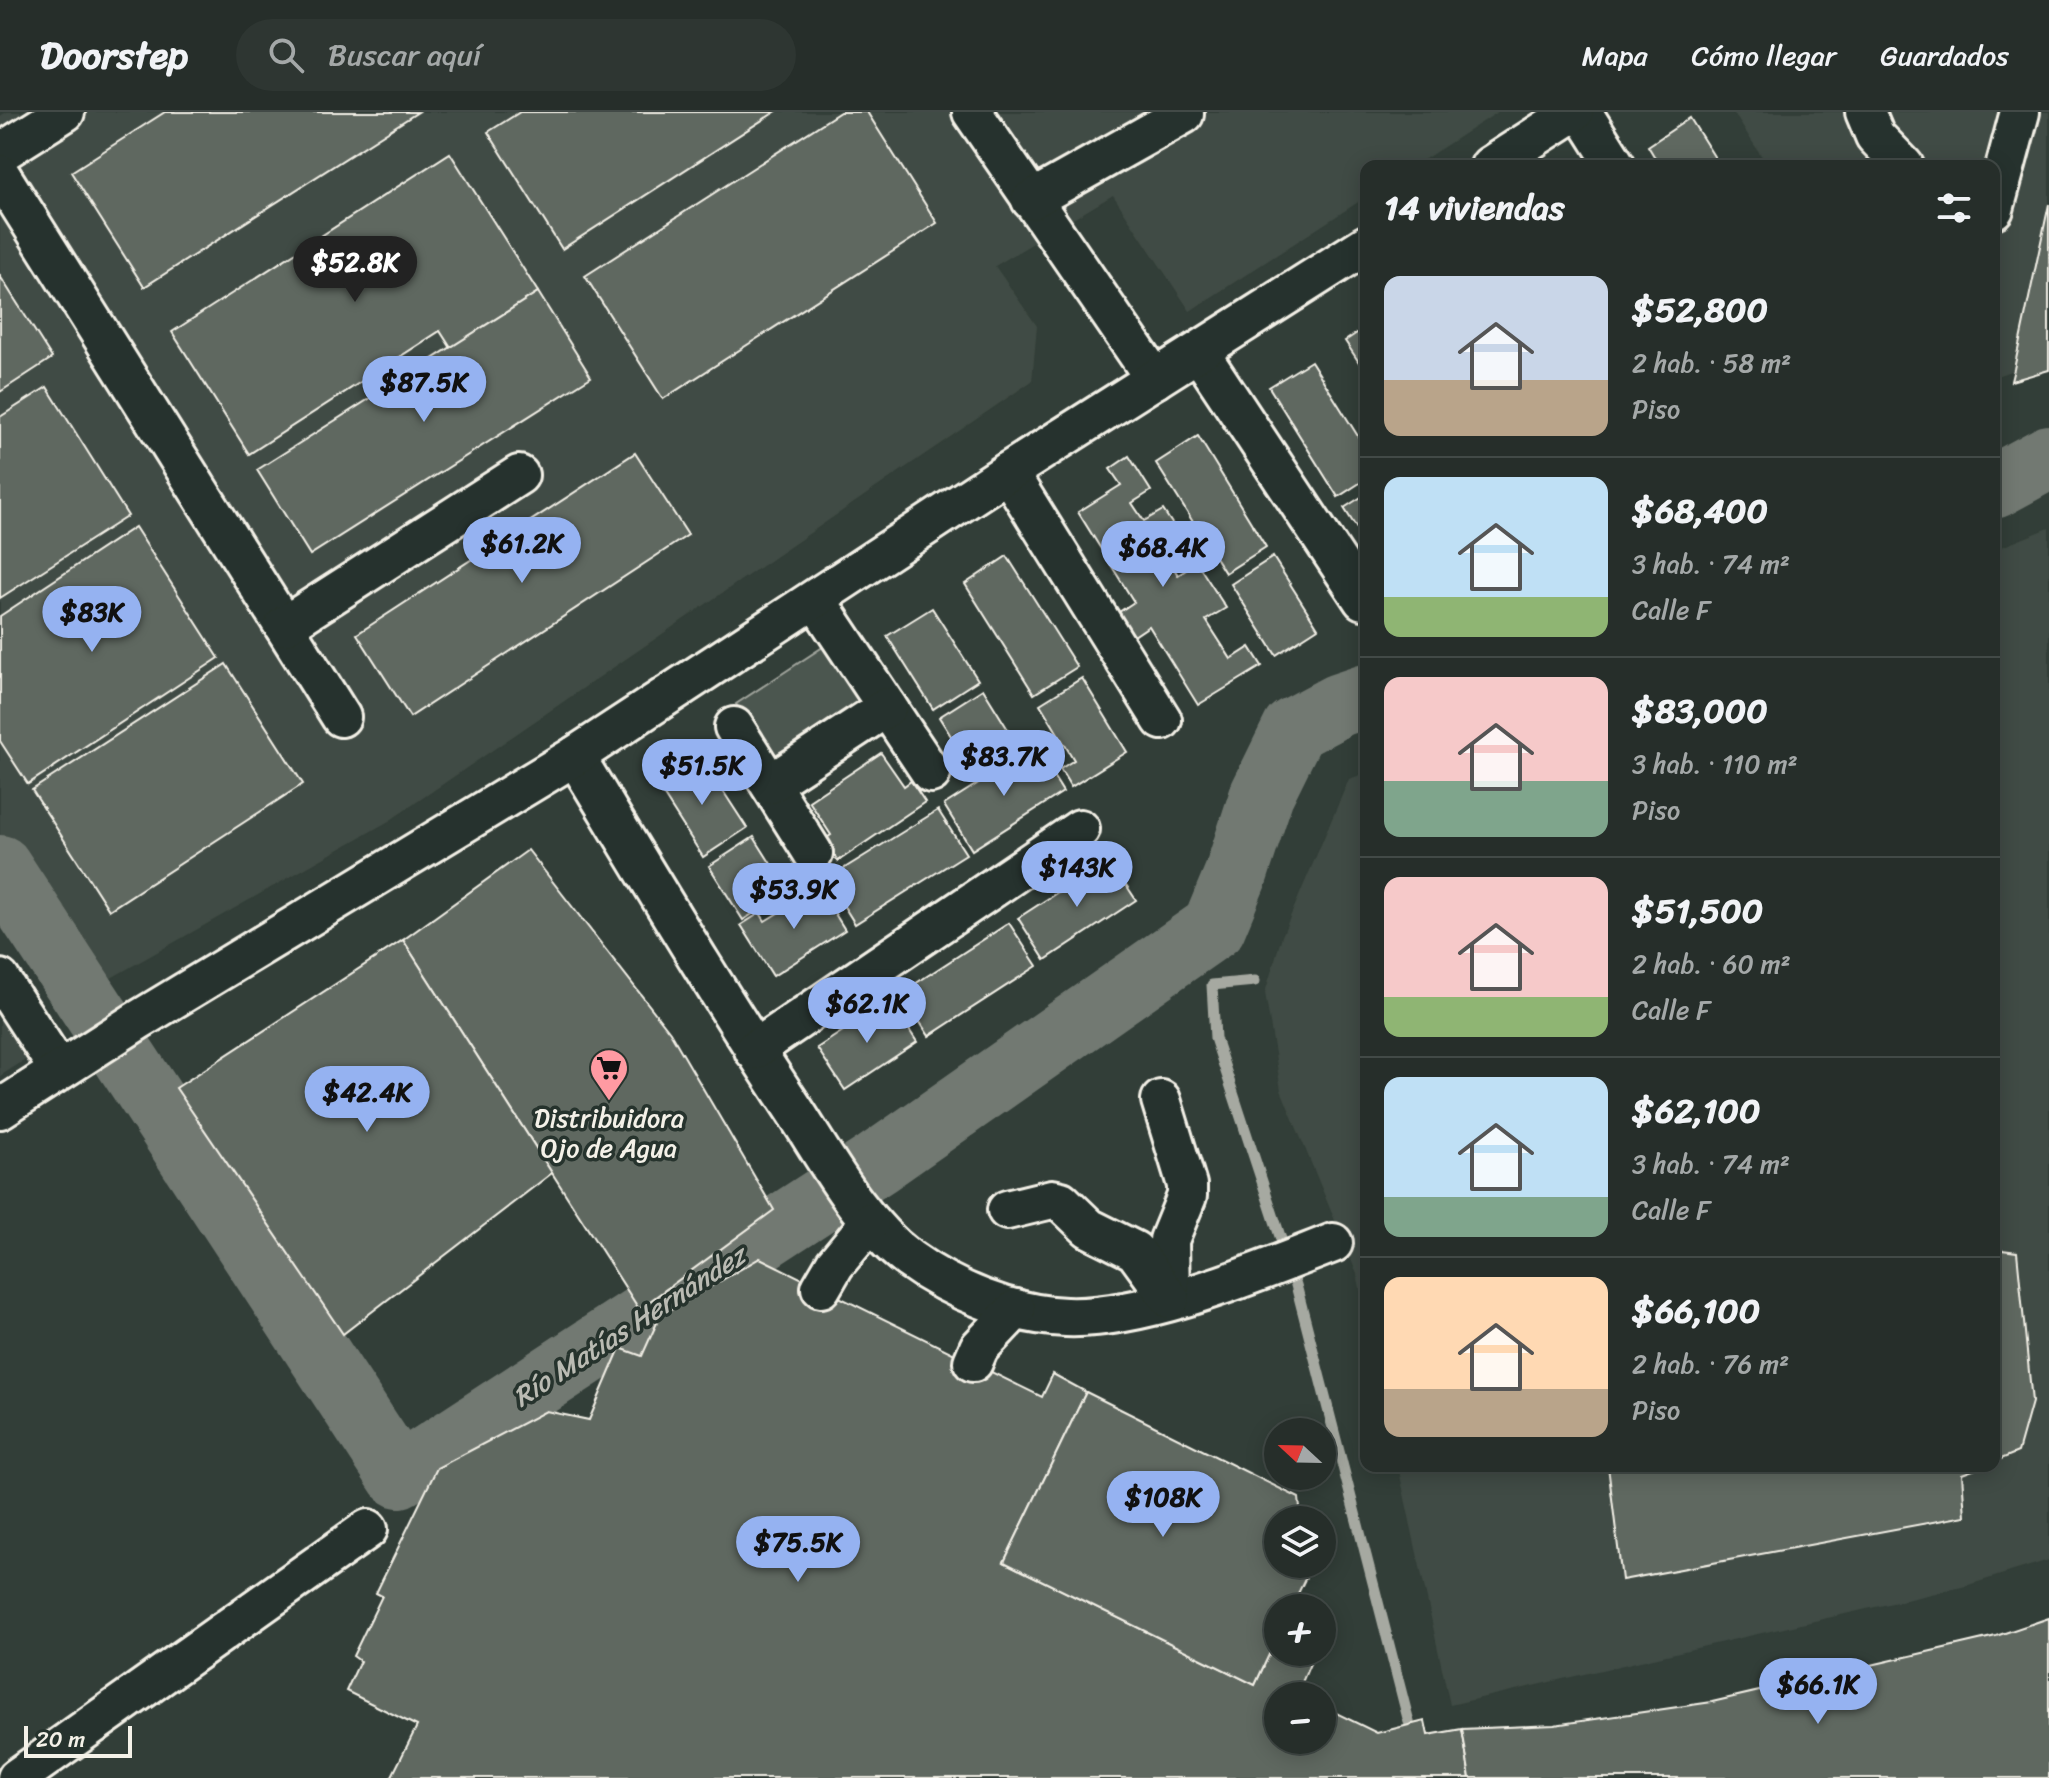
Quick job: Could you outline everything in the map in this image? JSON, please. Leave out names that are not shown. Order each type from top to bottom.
[{"type":"street","points":[[0,153],[65,112]]},
{"type":"street","points":[[972,112],[1155,379]]},
{"type":"street","points":[[1865,112],[1875,136],[1898,160]]},
{"type":"street","points":[[2000,187],[2020,112]]},
{"type":"street","points":[[1031,200],[1184,114]]},
{"type":"street","points":[[1499,160],[1569,114],[1611,160]]},
{"type":"street","points":[[0,174],[341,717]]},
{"type":"street","points":[[0,1109],[137,1021],[575,756],[1008,472],[1360,249]]},
{"type":"street","points":[[1199,352],[1360,595]]},
{"type":"street","points":[[1008,472],[1162,720]]},
{"type":"street","points":[[284,626],[519,475]]},
{"type":"street","points":[[816,600],[931,773]]},
{"type":"street","points":[[770,784],[887,707]]},
{"type":"street","points":[[734,727],[813,853]]},
{"type":"street","points":[[575,756],[754,1050],[825,1158],[863,1211],[909,1259],[969,1294],[1016,1309],[1066,1317],[1120,1312],[1170,1299],[1328,1245]]},
{"type":"street","points":[[754,1050],[1080,829]]},
{"type":"street","points":[[5,999],[72,1062]]},
{"type":"street","points":[[1161,1100],[1187,1185],[1187,1196],[1169,1240],[1170,1299]]},
{"type":"street","points":[[1007,1210],[1052,1199],[1061,1201],[1089,1228],[1135,1251],[1170,1299]]},
{"type":"street","points":[[821,1288],[863,1211]]},
{"type":"street","points":[[969,1294],[976,1355],[1016,1309]]},
{"type":"street","points":[[17,1778],[368,1529]]},
{"type":"shaded area","points":[[7,112],[1498,112],[1423,160],[1360,160],[1360,201],[1190,311],[1113,195],[995,266],[1037,326],[1032,381],[389,821],[104,982],[0,837],[0,116]]},
{"type":"shaded area","points":[[1733,112],[2049,112],[2049,370],[2011,381],[2013,370],[2000,375],[2000,160],[1764,160]]},
{"type":"shaded area","points":[[2049,528],[2049,1560],[1962,1587],[1450,1705],[1399,1472],[2000,1472],[2000,548]]},
{"type":"shaded area","points":[[826,645],[859,696],[857,703],[775,756],[769,754],[736,704]]},
{"type":"shaded area","points":[[1360,775],[1360,1288],[1357,1274],[1281,1090],[1265,993],[1282,936],[1349,779]]},
{"type":"shaded area","points":[[0,967],[50,1044],[0,1076]]},
{"type":"building","points":[[165,112],[418,112],[144,287],[71,172]]},
{"type":"building","points":[[520,112],[775,112],[562,249],[488,132]]},
{"type":"building","points":[[840,112],[867,112],[937,223],[663,399],[585,276]]},
{"type":"building","points":[[1690,118],[1716,160],[1656,160],[1648,146]]},
{"type":"building","points":[[450,153],[538,292],[451,348],[440,331],[249,454],[172,332]]},
{"type":"building","points":[[2049,204],[2049,370],[2011,381],[2014,369]]},
{"type":"building","points":[[0,276],[52,358],[0,392]]},
{"type":"building","points":[[538,292],[591,377],[310,555],[257,470]]},
{"type":"building","points":[[1360,331],[1360,364],[1345,341]]},
{"type":"building","points":[[1311,361],[1360,439],[1360,483],[1338,497],[1269,387]]},
{"type":"building","points":[[47,387],[128,516],[0,598],[0,417]]},
{"type":"building","points":[[1198,436],[1266,547],[1225,573],[1156,463]]},
{"type":"building","points":[[635,453],[688,535],[410,717],[357,634]]},
{"type":"building","points":[[1129,456],[1151,491],[1132,503],[1144,521],[1163,510],[1175,528],[1156,540],[1178,575],[1197,563],[1226,608],[1206,620],[1231,659],[1250,647],[1262,666],[1198,705],[1149,626],[1128,640],[1113,616],[1134,602],[1078,512],[1121,485],[1110,469]]},
{"type":"building","points":[[1360,498],[1360,533],[1344,508]]},
{"type":"building","points":[[135,527],[219,658],[28,784],[0,741],[0,616]]},
{"type":"building","points":[[1007,556],[1077,667],[1034,694],[965,584]]},
{"type":"building","points":[[1273,557],[1318,628],[1276,655],[1231,584]]},
{"type":"building","points":[[932,608],[978,680],[933,709],[887,636]]},
{"type":"building","points":[[226,664],[303,784],[109,910],[32,790]]},
{"type":"building","points":[[1082,678],[1127,752],[1071,787],[1060,769],[1074,760],[1040,704]]},
{"type":"building","points":[[983,689],[1017,744],[973,771],[939,717]]},
{"type":"building","points":[[1035,747],[1063,792],[972,850],[944,805]]},
{"type":"building","points":[[881,753],[904,786],[911,781],[925,802],[838,861],[824,840],[831,835],[809,801]]},
{"type":"building","points":[[701,757],[747,828],[703,857],[657,785]]},
{"type":"building","points":[[938,810],[966,854],[855,924],[827,879]]},
{"type":"building","points":[[754,837],[788,891],[743,920],[709,866]]},
{"type":"building","name":"Distribuidora Ojo de Agua","points":[[528,850],[670,1032],[774,1210],[639,1309],[403,940]]},
{"type":"building","points":[[1109,859],[1136,900],[1045,960],[1018,918]]},
{"type":"building","points":[[819,888],[845,930],[773,976],[741,925],[760,913],[765,921]]},
{"type":"building","points":[[1009,923],[1037,966],[929,1036],[901,993]]},
{"type":"building","points":[[403,940],[552,1173],[343,1334],[176,1088]]},
{"type":"building","points":[[890,1000],[917,1042],[845,1090],[817,1048]]},
{"type":"building","points":[[2000,1250],[2017,1252],[2032,1402],[2018,1452],[2000,1460]]},
{"type":"building","points":[[760,1258],[1042,1397],[1053,1374],[1086,1392],[1004,1562],[1255,1685],[1264,1665],[1309,1666],[1302,1682],[1264,1682],[1264,1754],[1336,1754],[1336,1713],[1377,1733],[1425,1721],[1428,1735],[1462,1729],[1470,1778],[391,1778],[417,1726],[346,1691],[360,1661],[353,1656],[382,1596],[376,1593],[437,1468],[546,1411],[589,1420],[620,1348],[642,1356],[660,1316]]},
{"type":"building","points":[[1086,1392],[1264,1481],[1264,1490],[1283,1490],[1299,1498],[1300,1506],[1264,1506],[1264,1578],[1306,1578],[1298,1594],[1264,1594],[1264,1665],[1255,1685],[1004,1562]]},
{"type":"building","points":[[1609,1472],[1968,1472],[1962,1474],[1965,1516],[1622,1580]]},
{"type":"building","points":[[2049,1618],[2049,1778],[1470,1778],[1462,1729],[1554,1725],[1712,1702],[1996,1636]]},
{"type":"waterway","name":"Río Matías Hernández","points":[[2000,484],[2049,457]]},
{"type":"waterway","name":"Río Matías Hernández","points":[[0,867],[399,1476],[876,1164],[1214,927],[1236,874],[1262,794],[1294,729],[1339,705],[1360,698]]},
{"type":"waterway","points":[[1255,981],[1212,985],[1215,1038],[1296,1285],[1409,1722]]},
{"type":"place","name":"Distribuidora Ojo de Agua","points":[[609,1102]]}]
